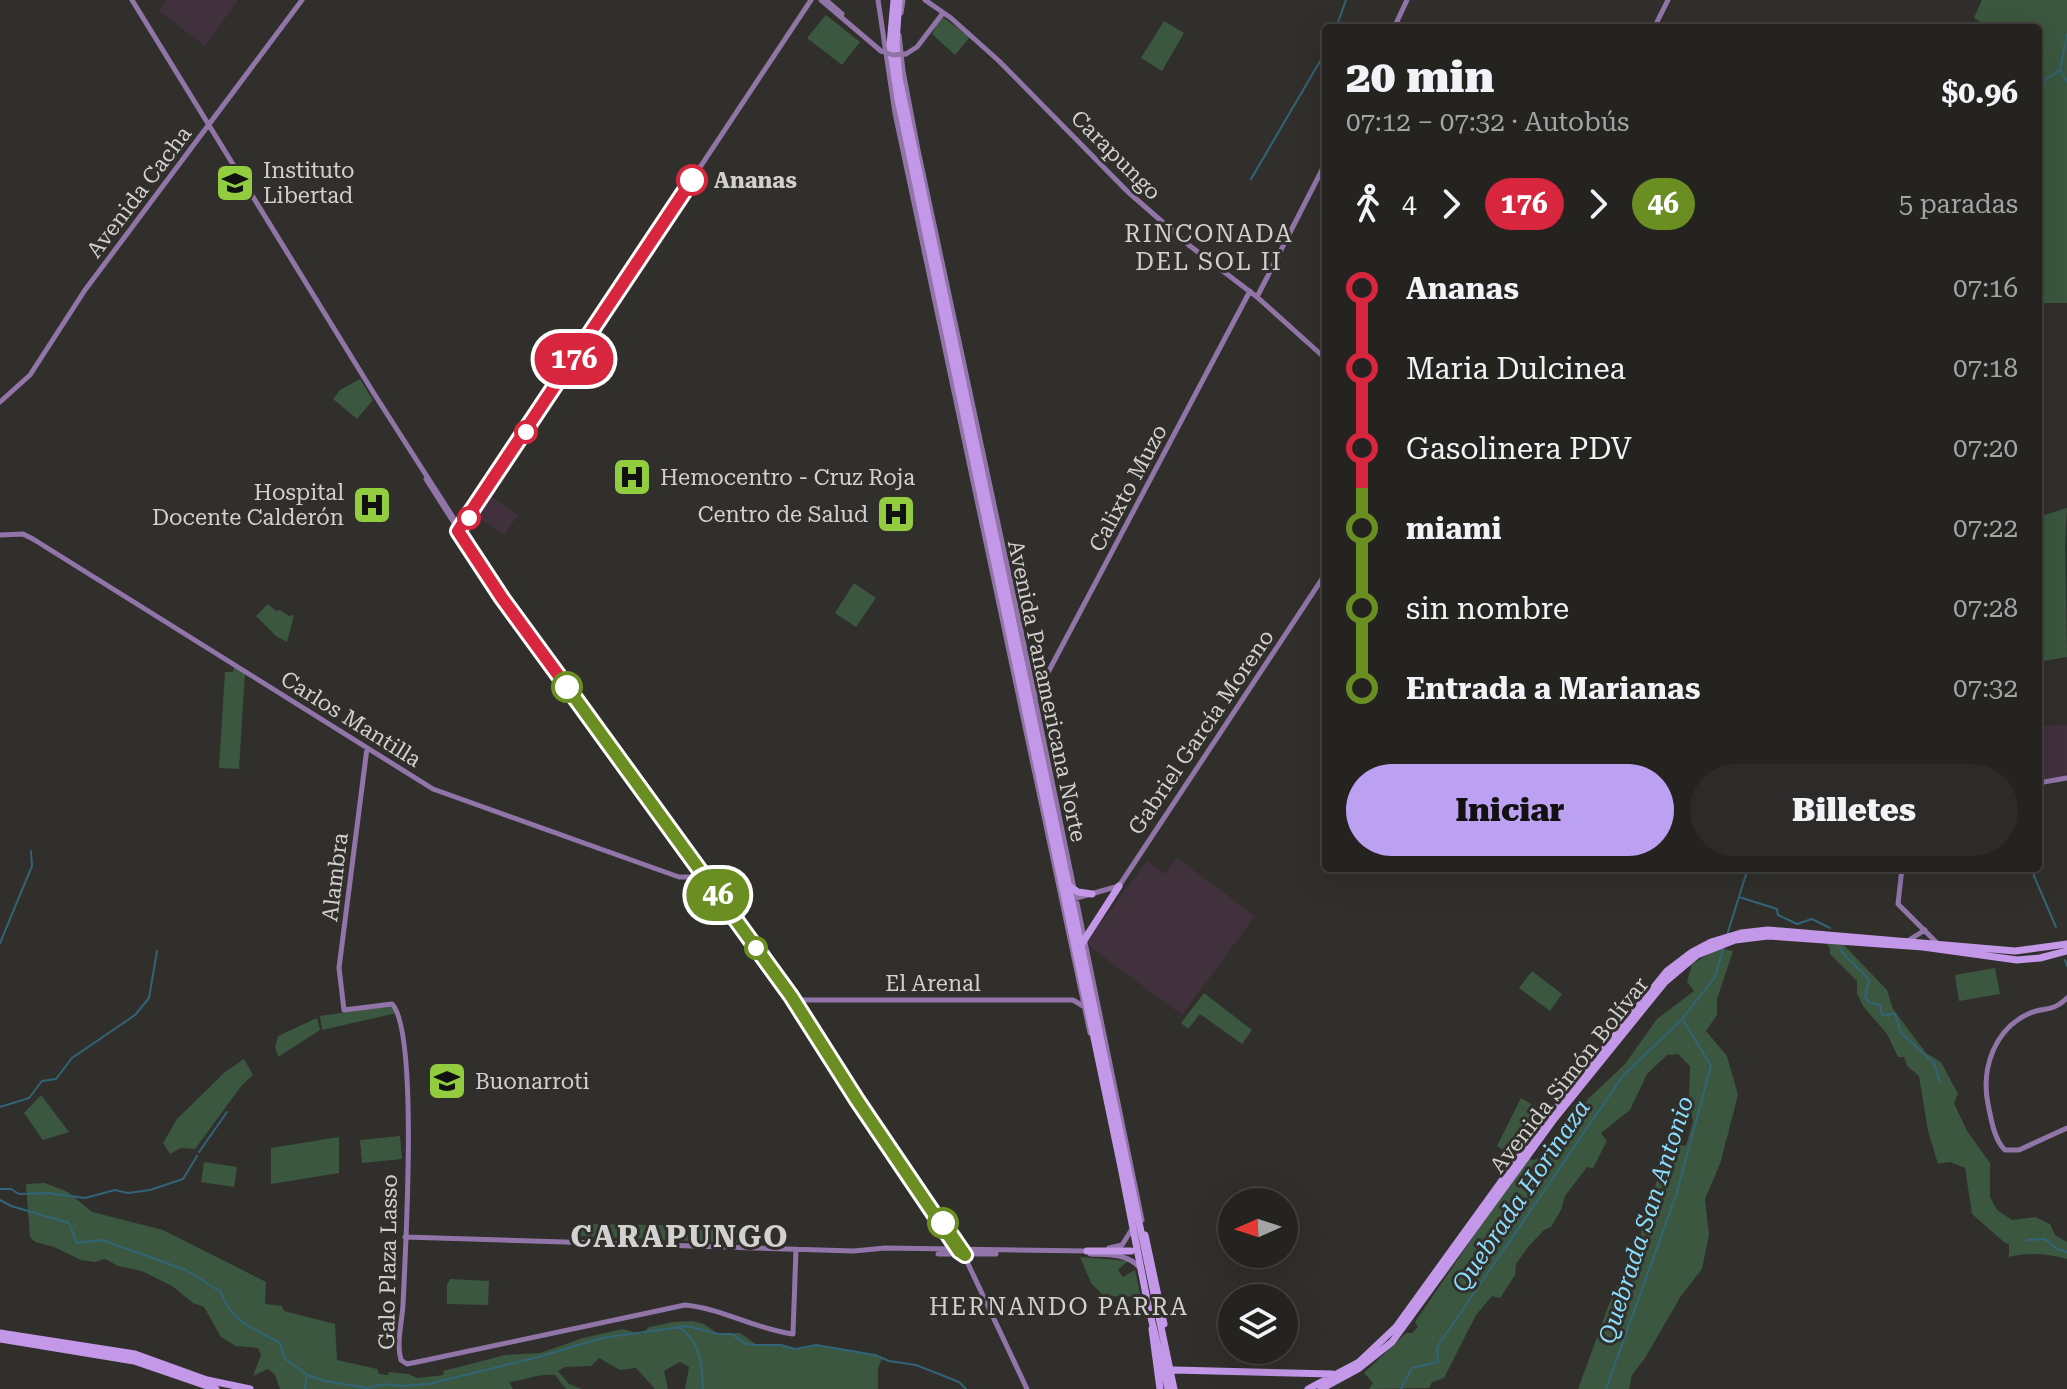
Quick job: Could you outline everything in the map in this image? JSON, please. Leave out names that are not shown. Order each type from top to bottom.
[{"type":"highway","name":"Avenida Panamericana Norte","points":[[899,0],[890,45],[904,141],[936,282],[946,304],[956,342],[1035,768],[1070,886],[1081,987],[1152,1328],[1169,1366]]},
{"type":"highway","name":"Avenida Panamericana Norte","points":[[899,0],[897,65],[916,150],[953,374],[1040,737],[1043,792],[1071,903]]},
{"type":"highway","points":[[1070,886],[1092,894]]},
{"type":"highway","points":[[1077,943],[1111,892],[1119,886]]},
{"type":"highway","name":"Avenida Simón Bolívar","points":[[1310,1388],[1371,1353],[1396,1327],[1537,1132],[1661,978],[1692,952],[1726,939],[1768,930],[2015,951],[2067,944]]},
{"type":"highway","name":"Avenida Simón Bolívar","points":[[1321,1389],[1358,1369],[1392,1342],[1555,1118],[1654,995],[1684,964],[1705,951],[1726,939],[1751,936],[1923,947],[2017,960],[2067,951]]},
{"type":"highway","name":"Avenida Panamericana Norte","points":[[1077,943],[1169,1366],[1169,1389]]},
{"type":"highway","points":[[1137,1213],[1166,1334],[1169,1366],[1310,1374],[1340,1372]]},
{"type":"highway","points":[[1087,1251],[1131,1251]]},
{"type":"highway","points":[[1152,1272],[1166,1334]]},
{"type":"highway","points":[[1152,1328],[1169,1389]]},
{"type":"highway","points":[[0,1333],[135,1354],[207,1380],[250,1389]]},
{"type":"highway","points":[[0,1339],[134,1361],[216,1389]]},
{"type":"highway","points":[[1310,1374],[1314,1380],[1310,1388]]},
{"type":"main road","points":[[130,0],[460,530],[512,608],[796,1000],[963,1254],[1027,1389]]},
{"type":"main road","name":"Avenida Cacha","points":[[0,402],[30,375],[85,290],[302,0]]},
{"type":"main road","points":[[460,530],[811,0]]},
{"type":"main road","points":[[824,0],[882,50],[898,53],[906,52],[915,45],[940,11]]},
{"type":"main road","name":"Avenida Panamericana Norte","points":[[878,0],[892,95],[1013,660]]},
{"type":"main road","name":"Carapungo","points":[[925,0],[999,61],[1127,191],[1190,246],[1250,291],[1322,355]]},
{"type":"main road","points":[[1396,24],[1407,0]]},
{"type":"main road","points":[[1656,24],[1668,0]]},
{"type":"main road","name":"Avenida Panamericana Norte","points":[[916,150],[1034,698],[1070,886]]},
{"type":"main road","points":[[1257,297],[1322,170]]},
{"type":"main road","name":"Calixto Muzo","points":[[1034,698],[1250,291]]},
{"type":"main road","name":"Carlos Mantilla","points":[[0,535],[23,534],[40,542],[433,789],[679,877],[707,877]]},
{"type":"main road","name":"Gabriel García Moreno","points":[[1119,886],[1322,579]]},
{"type":"main road","name":"Alambra","points":[[344,1010],[339,968],[367,748]]},
{"type":"main road","points":[[2042,782],[2067,778]]},
{"type":"main road","name":"Avenida Panamericana Norte","points":[[1043,792],[1143,1229]]},
{"type":"main road","points":[[1902,872],[1898,904],[1937,943]]},
{"type":"main road","points":[[1071,903],[1092,894],[1111,892]]},
{"type":"main road","points":[[1908,940],[1925,930]]},
{"type":"main road","points":[[1081,987],[1073,1000],[1086,1010]]},
{"type":"main road","points":[[2067,998],[2049,1011],[2026,1015],[2009,1028],[1996,1042],[1985,1079],[1990,1112],[2000,1144],[2005,1150],[2019,1150],[2067,1128]]},
{"type":"main road","points":[[796,1000],[839,1073],[963,1254]]},
{"type":"main road","name":"El Arenal","points":[[796,1000],[1073,1000]]},
{"type":"main road","name":"Galo Plaza Lasso","points":[[344,1010],[392,1004],[399,1013],[409,1086],[399,1354],[407,1364],[685,1305],[710,1307],[774,1331],[793,1334],[796,1250]]},
{"type":"main road","points":[[796,1250],[946,1251],[963,1254],[1087,1251],[1122,1245],[1132,1229]]},
{"type":"main road","points":[[405,1237],[854,1254],[1122,1256],[1132,1259],[1140,1269]]},
{"type":"main road","points":[[946,1251],[952,1242]]},
{"type":"shaded area","points":[[167,0],[238,0],[205,46],[159,11]]},
{"type":"shaded area","points":[[489,495],[518,515],[504,535],[475,515]]},
{"type":"shaded area","points":[[2067,725],[2067,776],[2042,779],[2042,726]]},
{"type":"shaded area","points":[[1177,858],[1255,916],[1182,1015],[1089,946],[1088,940],[1147,861],[1165,874]]},
{"type":"green space","points":[[1982,0],[2067,0],[2067,303],[2042,303],[2042,24],[1984,24],[1974,18]]},
{"type":"green space","points":[[826,15],[860,42],[842,65],[807,38]]},
{"type":"green space","points":[[941,16],[970,37],[955,55],[932,34]]},
{"type":"green space","points":[[1164,21],[1184,33],[1162,71],[1141,58]]},
{"type":"green space","points":[[360,379],[373,400],[357,419],[333,399],[340,390]]},
{"type":"green space","points":[[2067,508],[2067,657],[2042,661],[2042,516]]},
{"type":"green space","points":[[854,583],[876,598],[856,627],[835,613]]},
{"type":"green space","points":[[268,604],[276,611],[294,615],[287,642],[276,636],[256,616]]},
{"type":"green space","points":[[234,667],[245,673],[239,769],[219,768],[225,672],[233,672]]},
{"type":"green space","points":[[1824,941],[1842,943],[1887,990],[1893,1009],[1926,1053],[1941,1062],[1958,1094],[1954,1103],[1967,1131],[1990,1163],[1990,1197],[1997,1210],[2012,1220],[2035,1217],[2050,1224],[2055,1235],[2067,1242],[2067,1259],[2038,1254],[2009,1257],[2009,1244],[1972,1214],[1965,1168],[1950,1162],[1938,1164],[1928,1131],[1919,1076],[1907,1066],[1904,1057],[1898,1057],[1887,1034],[1863,1006],[1857,993],[1857,981],[1830,954],[1830,948]]},
{"type":"green space","points":[[1719,948],[1733,951],[1717,999],[1717,1015],[1706,1031],[1727,1056],[1738,1095],[1720,1164],[1705,1199],[1709,1235],[1702,1269],[1681,1296],[1632,1375],[1629,1389],[1578,1389],[1614,1291],[1639,1251],[1642,1223],[1677,1128],[1681,1145],[1686,1146],[1693,1121],[1689,1097],[1690,1066],[1678,1054],[1667,1055],[1647,1074],[1630,1110],[1601,1133],[1607,1141],[1593,1168],[1587,1167],[1565,1196],[1551,1227],[1528,1247],[1500,1298],[1492,1296],[1476,1315],[1444,1378],[1432,1382],[1429,1388],[1369,1389],[1373,1383],[1364,1373],[1406,1333],[1412,1333],[1418,1327],[1415,1322],[1527,1158],[1533,1160],[1552,1153],[1588,1099],[1625,1064],[1657,1019],[1694,991],[1687,982],[1692,964]]},
{"type":"green space","points":[[1995,968],[2000,994],[1959,1001],[1955,975]]},
{"type":"green space","points":[[1532,971],[1562,994],[1550,1011],[1519,988]]},
{"type":"green space","points":[[1204,993],[1252,1030],[1242,1044],[1200,1014],[1188,1029],[1181,1023]]},
{"type":"green space","points":[[389,1006],[397,1013],[322,1030],[320,1016]]},
{"type":"green space","points":[[317,1018],[320,1030],[278,1057],[275,1047],[278,1036]]},
{"type":"green space","points":[[244,1059],[253,1075],[242,1085],[195,1149],[181,1148],[170,1154],[163,1143],[177,1119],[225,1072]]},
{"type":"green space","points":[[41,1095],[69,1132],[43,1140],[24,1113]]},
{"type":"green space","points":[[1521,1098],[1536,1107],[1507,1152],[1497,1146]]},
{"type":"green space","points":[[400,1136],[402,1159],[362,1163],[360,1140]]},
{"type":"green space","points":[[339,1137],[339,1173],[271,1184],[271,1148]]},
{"type":"green space","points":[[204,1162],[237,1167],[234,1187],[201,1182]]},
{"type":"green space","points":[[45,1183],[68,1192],[92,1212],[163,1230],[266,1282],[265,1304],[282,1306],[284,1311],[335,1324],[337,1360],[377,1369],[379,1374],[408,1374],[417,1378],[444,1375],[443,1371],[505,1355],[540,1353],[622,1329],[642,1334],[649,1327],[693,1321],[704,1324],[718,1334],[740,1333],[757,1345],[781,1345],[795,1349],[816,1345],[875,1355],[882,1358],[878,1369],[878,1389],[685,1389],[689,1367],[680,1362],[664,1371],[668,1389],[655,1389],[636,1368],[620,1370],[599,1358],[591,1366],[565,1367],[558,1371],[569,1384],[582,1389],[566,1389],[555,1375],[549,1375],[509,1382],[513,1389],[280,1389],[275,1375],[268,1369],[253,1376],[261,1355],[258,1348],[236,1346],[221,1337],[204,1307],[193,1303],[172,1286],[142,1271],[118,1266],[105,1259],[95,1262],[81,1260],[35,1242],[30,1237],[26,1184]]},
{"type":"green space","points":[[580,1224],[738,1226],[737,1243],[579,1236]]},
{"type":"green space","points":[[1080,1257],[1128,1261],[1118,1270],[1123,1277],[1135,1270],[1141,1297],[1104,1296],[1091,1283]]},
{"type":"green space","points":[[450,1279],[489,1281],[488,1305],[447,1304]]},
{"type":"waterway","points":[[1337,24],[1346,0]]},
{"type":"waterway","points":[[2060,70],[2067,34]]},
{"type":"waterway","points":[[1251,179],[1322,58]]},
{"type":"waterway","points":[[2042,82],[2060,70]]},
{"type":"waterway","points":[[2061,71],[2067,82]]},
{"type":"waterway","points":[[0,943],[32,866],[31,851]]},
{"type":"waterway","points":[[1727,935],[1747,872]]},
{"type":"waterway","points":[[2034,872],[2056,927]]},
{"type":"waterway","points":[[1739,897],[1777,909],[1778,915],[1797,924],[1812,919],[1830,928]]},
{"type":"waterway","points":[[1840,948],[1869,980],[1865,997],[1870,1003],[1880,1005],[1882,1015],[1895,1014],[1901,1033],[1934,1063],[1940,1082]]},
{"type":"waterway","name":"Quebrada Horinaza","points":[[1401,1389],[1412,1368],[1438,1362],[1437,1347],[1622,1077],[1682,1019],[1715,977],[1723,949]]},
{"type":"waterway","points":[[0,1107],[29,1098],[42,1081],[56,1079],[72,1058],[135,1015],[149,998],[157,951]]},
{"type":"waterway","points":[[2065,960],[2067,966]]},
{"type":"waterway","name":"Quebrada San Antonio","points":[[1606,1389],[1676,1195],[1711,1066],[1683,1020]]},
{"type":"waterway","points":[[199,1152],[227,1112]]},
{"type":"waterway","points":[[0,1189],[11,1189],[19,1194],[48,1193],[85,1198],[115,1190],[128,1193],[150,1190],[183,1179],[197,1156]]},
{"type":"waterway","points":[[0,1200],[69,1223],[77,1243],[102,1240],[186,1270],[221,1292],[230,1311],[244,1324],[280,1343],[284,1358],[307,1375],[325,1381],[367,1388],[384,1384],[429,1384],[602,1338],[687,1326],[718,1334],[732,1334],[746,1344],[781,1345],[795,1349],[816,1345],[875,1355],[889,1361],[916,1365],[959,1382],[966,1389]]},
{"type":"waterway","points":[[2027,1240],[2045,1239],[2057,1249],[2067,1252]]},
{"type":"waterway","points":[[679,1327],[696,1347],[701,1362],[703,1389]]},
{"type":"waterway","points":[[305,1389],[307,1375]]},
{"type":"bus line","name":"176","points":[[567,687],[458,531],[692,180]]},
{"type":"bus line","name":"46","points":[[567,687],[791,996],[925,1203],[965,1255],[943,1223]]},
{"type":"place","name":"Ananas","points":[[692,180]]},
{"type":"place","name":"Instituto Libertad","points":[[235,183]]},
{"type":"place","name":"Hemocentro - Cruz Roja","points":[[632,477]]},
{"type":"place","name":"Hospital Docente Calderón","points":[[372,505]]},
{"type":"place","name":"Centro de Salud","points":[[896,514]]},
{"type":"place","name":"Buonarroti","points":[[447,1081]]},
{"type":"district","name":"RINCONADA DEL SOL II","points":[[1209,248]]},
{"type":"district","name":"CARAPUNGO","points":[[680,1236]]},
{"type":"district","name":"HERNANDO PARRA","points":[[1059,1307]]}]
